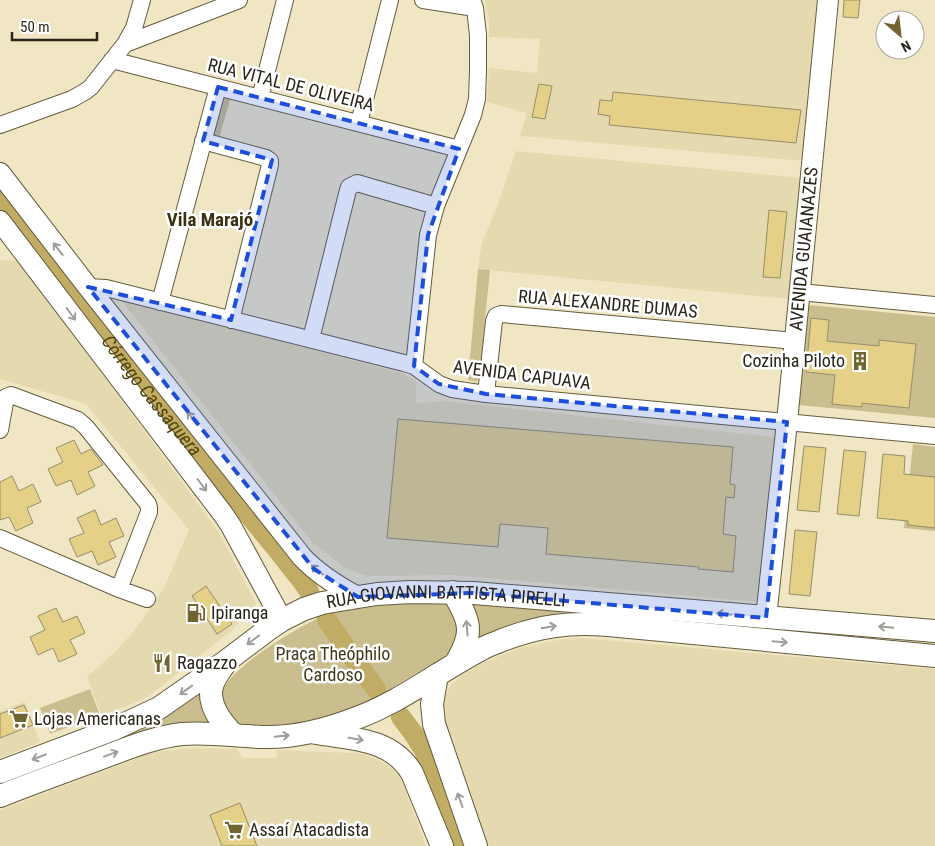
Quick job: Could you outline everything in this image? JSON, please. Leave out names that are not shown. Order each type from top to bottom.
[{"type":"highway","name":"RUA GIOVANNI BATTISTA PIRELLI","points":[[0,772],[114,729],[145,715],[172,700],[282,620],[304,609],[358,596],[410,592],[453,592],[523,596],[935,631]]},
{"type":"highway","points":[[453,592],[468,622],[469,632],[463,652],[446,669],[432,704],[432,715],[476,846]]},
{"type":"highway","name":"RUA GIOVANNI BATTISTA PIRELLI","points":[[0,796],[150,740],[182,734],[282,737],[355,719],[391,702],[482,648],[522,632],[563,625],[585,624],[935,656]]},
{"type":"highway","points":[[226,662],[213,684],[211,692],[213,705],[218,717],[234,735]]},
{"type":"highway","points":[[308,732],[373,742],[386,747],[398,755],[412,772],[442,846]]},
{"type":"main road","name":"AVENIDA GUAIANAZES","points":[[766,618],[828,0]]},
{"type":"main road","points":[[0,173],[302,557],[324,576],[358,596]]},
{"type":"main road","points":[[0,221],[223,514],[282,620]]},
{"type":"street","points":[[0,125],[80,96],[91,87],[125,44],[134,28],[142,0]]},
{"type":"street","points":[[125,44],[239,0]]},
{"type":"street","points":[[260,98],[285,0]]},
{"type":"street","points":[[359,123],[390,0]]},
{"type":"street","points":[[414,366],[428,235],[436,206],[473,115],[477,99],[478,53],[473,4],[424,0]]},
{"type":"street","name":"RUA VITAL DE OLIVEIRA","points":[[112,60],[459,149]]},
{"type":"street","points":[[160,302],[218,87]]},
{"type":"street","points":[[203,141],[266,158],[270,161],[231,320]]},
{"type":"street","points":[[311,339],[350,187],[357,183],[436,206]]},
{"type":"street","name":"AVENIDA CAPUAVA","points":[[88,287],[106,288],[404,363],[414,366],[439,384],[486,394],[935,436]]},
{"type":"street","points":[[800,292],[935,305]]},
{"type":"street","name":"RUA ALEXANDRE DUMAS","points":[[486,394],[494,321],[496,316],[501,314],[795,341]]},
{"type":"street","points":[[0,430],[6,397],[12,395],[78,420],[86,427],[148,504],[149,512],[119,589]]},
{"type":"street","points":[[0,538],[147,599]]},
{"type":"highlighted area","points":[[218,87],[459,149],[428,235],[414,366],[439,384],[486,394],[787,422],[766,618],[474,593],[358,597],[314,569],[88,287],[231,320],[272,160],[203,141]]},
{"type":"shaded area","points":[[484,0],[820,0],[804,161],[520,136],[527,113],[487,102],[489,68],[537,73],[540,39],[489,37],[489,19]]},
{"type":"shaded area","points":[[516,151],[803,178],[790,299],[478,269],[482,243],[500,199]]},
{"type":"shaded area","points":[[0,260],[17,261],[33,280],[218,531],[256,603],[231,631],[149,696],[102,716],[87,677],[117,650],[137,627],[165,586],[189,530],[86,404],[0,379]]},
{"type":"shaded area","points":[[120,299],[404,374],[416,381],[416,403],[445,401],[774,437],[776,439],[759,602],[453,575],[374,576],[364,575],[345,568],[312,542]]},
{"type":"shaded area","points":[[583,638],[935,669],[935,846],[489,846],[443,721],[444,697],[452,684],[463,674],[518,648],[563,639]]},
{"type":"shaded area","points":[[25,702],[40,742],[0,758],[0,711]]},
{"type":"shaded area","points":[[193,748],[237,749],[242,758],[277,758],[277,750],[355,753],[379,760],[399,773],[426,846],[0,846],[0,810],[154,752]]},
{"type":"green space","points":[[220,96],[231,96],[218,142],[211,140]]},
{"type":"green space","points":[[478,269],[490,270],[479,378],[476,382],[468,380]]},
{"type":"green space","points":[[809,305],[935,317],[935,418],[799,405]]},
{"type":"green space","points":[[913,444],[935,447],[935,531],[904,528]]},
{"type":"green space","points":[[474,602],[586,613],[565,612],[521,622],[476,640],[470,607]]},
{"type":"green space","name":"Praça Theóphilo Cardoso","points":[[401,604],[448,604],[454,613],[457,631],[453,647],[445,656],[368,702],[318,719],[275,725],[243,726],[239,725],[226,710],[222,701],[222,693],[227,683],[251,660],[284,637],[315,620],[335,612]]},
{"type":"green space","points":[[90,689],[100,715],[50,734],[40,708]]},
{"type":"green space","points":[[201,690],[212,724],[170,725],[118,739]]},
{"type":"building","points":[[844,0],[860,0],[858,18],[843,17]]},
{"type":"building","points":[[539,84],[552,86],[545,119],[532,117]]},
{"type":"building","points":[[613,92],[801,110],[796,143],[609,125],[610,116],[598,114],[600,100],[612,101]]},
{"type":"building","points":[[769,210],[787,212],[780,278],[763,277]]},
{"type":"building","name":"Cozinha Piloto","points":[[811,318],[829,320],[827,341],[879,346],[879,340],[916,344],[909,408],[862,403],[862,407],[832,404],[835,375],[806,372]]},
{"type":"building","points":[[398,419],[733,447],[730,484],[735,485],[734,498],[726,497],[723,534],[736,536],[733,572],[698,569],[699,567],[546,554],[548,528],[500,524],[498,547],[387,538]]},
{"type":"building","points":[[74,440],[81,454],[91,449],[103,465],[88,472],[95,486],[77,495],[71,480],[56,486],[48,469],[63,462],[56,448]]},
{"type":"building","points":[[804,446],[826,448],[819,512],[797,510]]},
{"type":"building","points":[[844,450],[866,452],[859,516],[837,514]]},
{"type":"building","points":[[883,454],[905,456],[904,474],[935,477],[935,528],[908,525],[908,521],[877,518]]},
{"type":"building","points":[[12,476],[19,491],[33,484],[41,502],[27,508],[33,523],[16,531],[9,517],[0,520],[0,482]]},
{"type":"building","points":[[95,510],[101,525],[116,518],[124,536],[109,542],[116,557],[98,565],[92,551],[77,557],[69,539],[84,533],[77,518]]},
{"type":"building","points":[[795,530],[817,532],[810,596],[789,594]]},
{"type":"building","points":[[206,586],[232,624],[217,634],[192,596]]},
{"type":"building","points":[[56,608],[63,622],[77,616],[85,633],[70,640],[77,654],[59,662],[53,648],[38,655],[30,637],[45,630],[38,616]]},
{"type":"building","name":"Lojas Americanas","points":[[24,705],[33,725],[0,738],[0,714]]},
{"type":"building","name":"Assaí Atacadista","points":[[240,803],[257,846],[222,846],[210,815]]},
{"type":"waterway","name":"Córrego Cassaquera","points":[[0,197],[139,381],[309,591]]},
{"type":"waterway","points":[[302,581],[308,575]]},
{"type":"waterway","name":"Córrego Cassaquera","points":[[327,620],[376,689]]},
{"type":"waterway","name":"Córrego Cassaquera","points":[[401,717],[424,750],[459,846]]},
{"type":"place","name":"Cozinha Piloto","points":[[860,361]]},
{"type":"place","name":"Ipiranga","points":[[196,613]]},
{"type":"place","name":"Ragazzo","points":[[162,663]]},
{"type":"place","name":"Lojas Americanas","points":[[19,719]]},
{"type":"place","name":"Assaí Atacadista","points":[[234,830]]},
{"type":"district","name":"Vila Marajó","points":[[210,219]]}]
